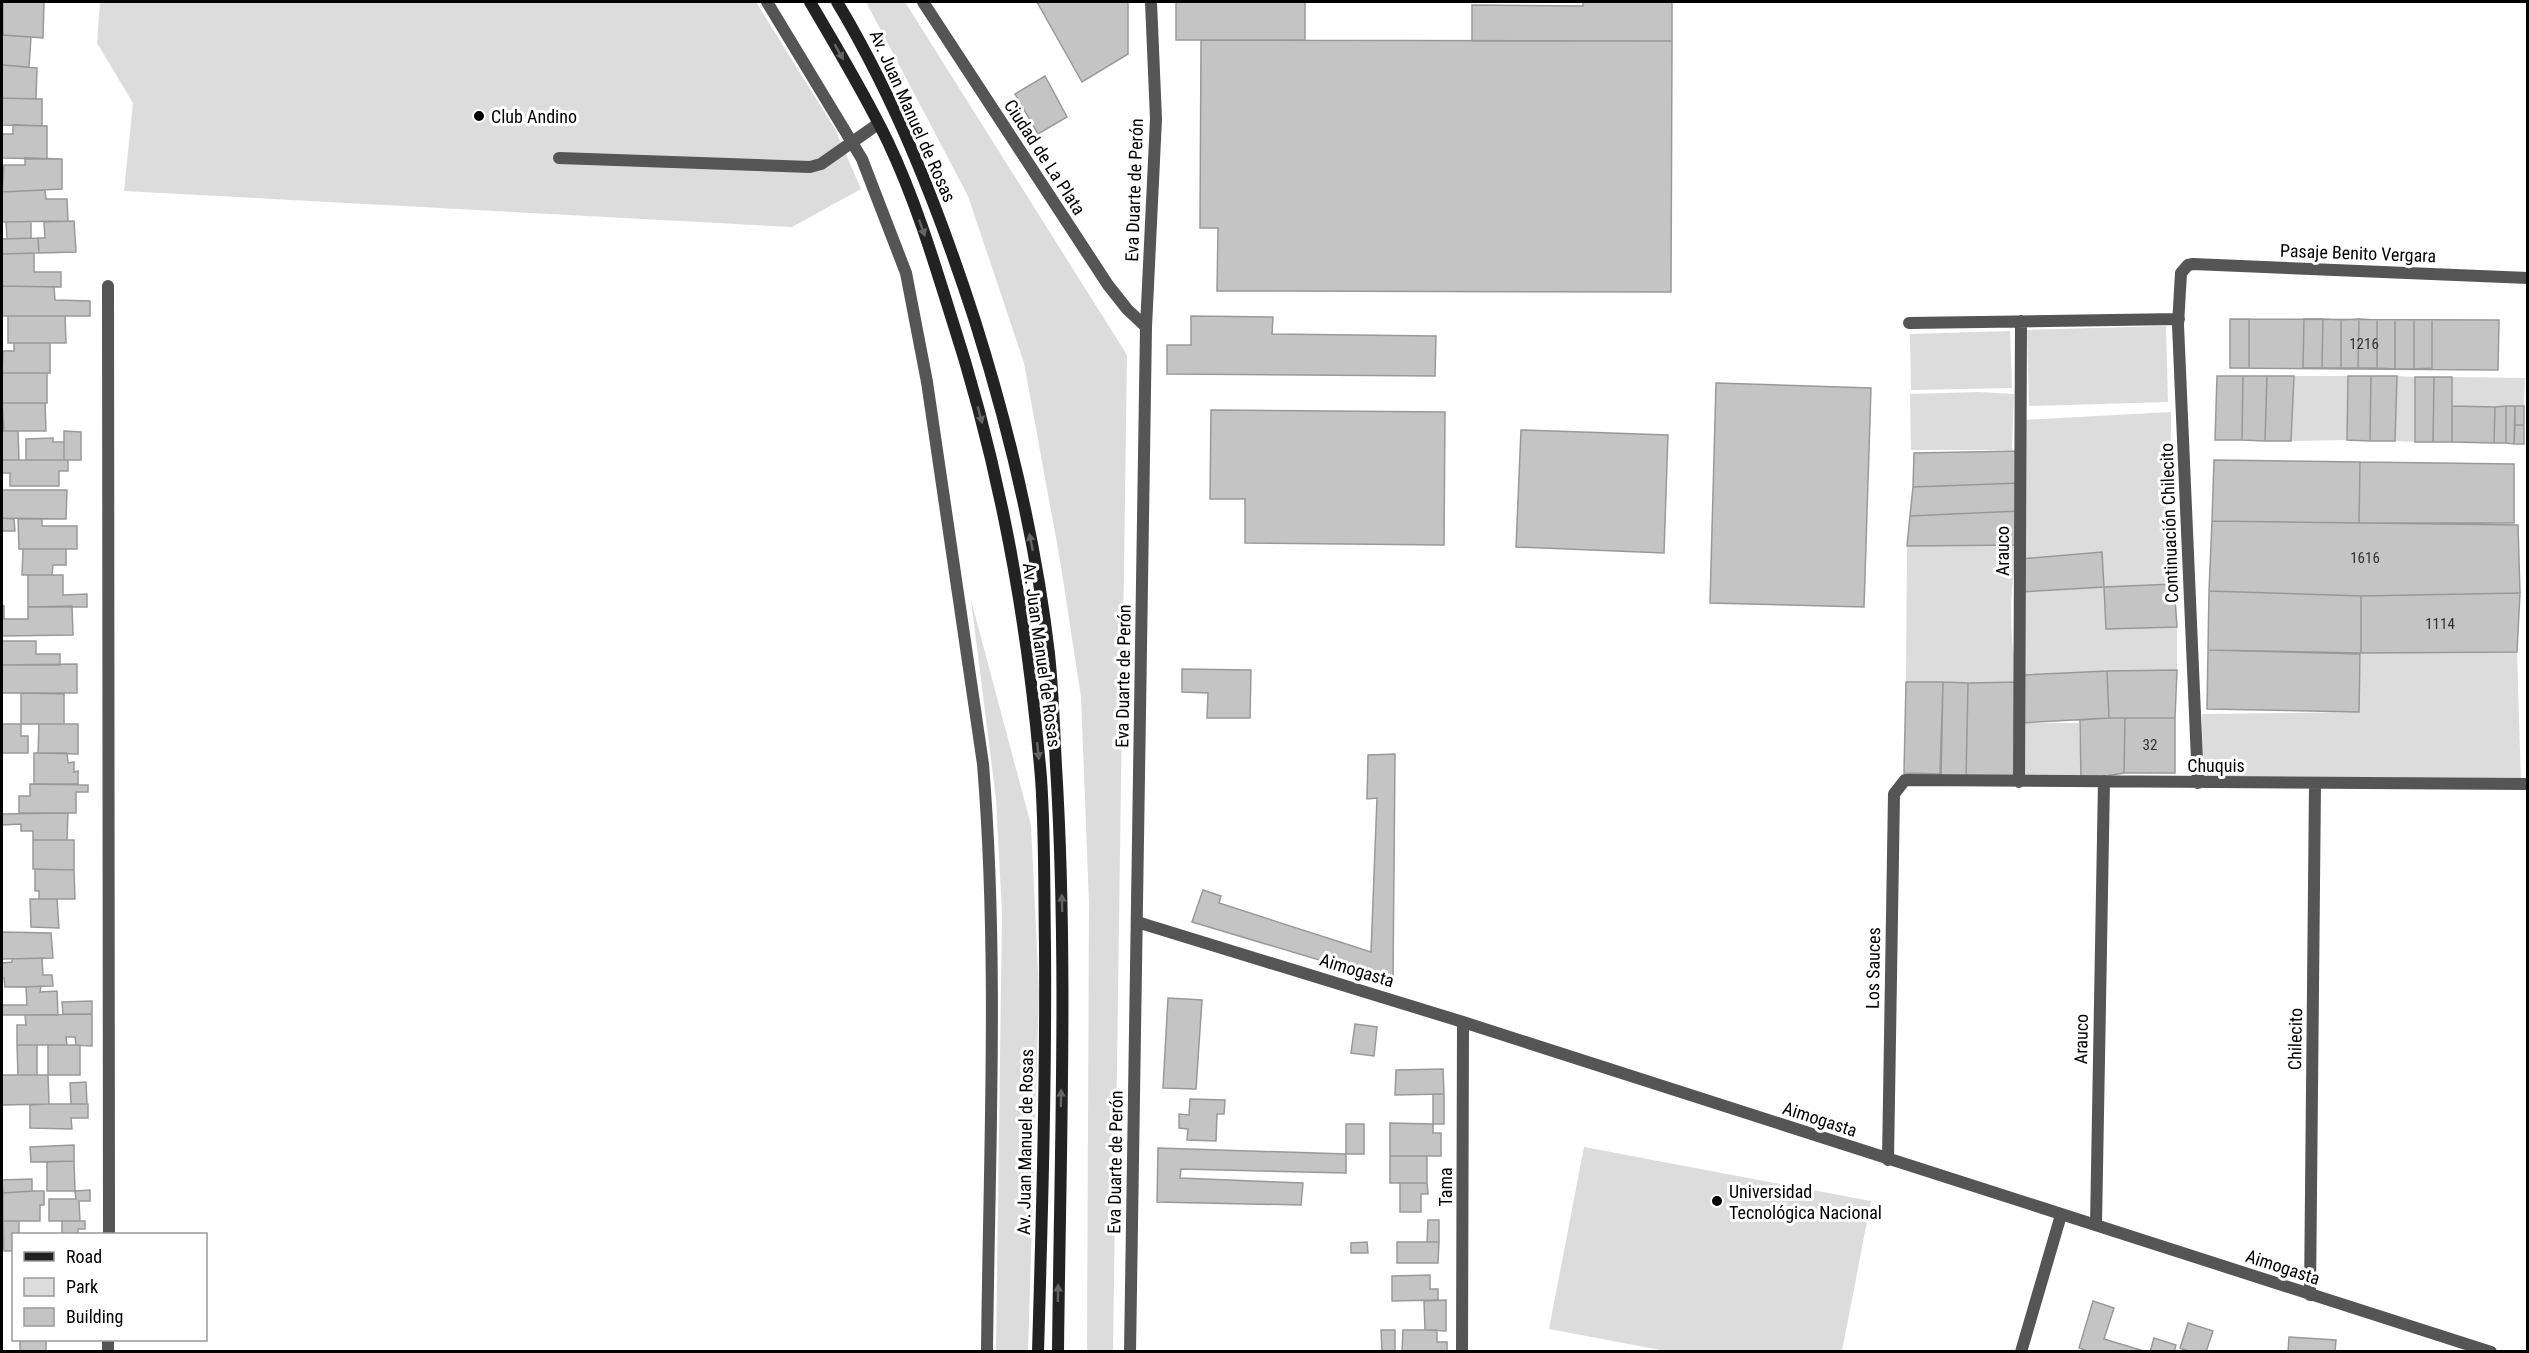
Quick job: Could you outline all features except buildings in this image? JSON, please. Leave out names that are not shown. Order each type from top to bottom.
[{"type":"main road","name":"Av. Juan Manuel de Rosas","points":[[810,2],[878,124],[908,188],[933,259],[981,418],[1004,519],[1030,674],[1041,782],[1045,924],[1044,1139],[1038,1352]]},
{"type":"main road","name":"Av. Juan Manuel de Rosas","points":[[837,2],[891,103],[924,176],[960,275],[994,382],[1015,464],[1037,570],[1049,657],[1060,839],[1062,1012],[1058,1352]]},
{"type":"street","points":[[767,2],[862,159],[906,273],[927,382],[983,764],[992,933],[987,1352]]},
{"type":"street","name":"Ciudad de La Plata","points":[[923,2],[1108,285],[1127,309],[1146,327]]},
{"type":"street","name":"Eva Duarte de Perón","points":[[1130,1352],[1146,327],[1156,119],[1151,2]]},
{"type":"street","points":[[559,158],[810,167],[821,164],[878,124]]},
{"type":"street","name":"Pasaje Benito Vergara","points":[[2187,265],[2528,278]]},
{"type":"street","name":"Continuación Chilecito","points":[[2187,265],[2181,273],[2179,319],[2198,783]]},
{"type":"street","points":[[108,286],[109,1233]]},
{"type":"street","points":[[1909,322],[2179,319]]},
{"type":"street","name":"Arauco","points":[[2019,782],[2021,321]]},
{"type":"street","name":"Chuquis","points":[[1905,780],[2528,784]]},
{"type":"street","name":"Los Sauces","points":[[1888,1160],[1894,794],[1905,780]]},
{"type":"street","name":"Arauco","points":[[2096,1225],[2104,781]]},
{"type":"street","name":"Chilecito","points":[[2310,1295],[2315,783]]},
{"type":"street","name":"Aimogasta","points":[[1137,922],[1463,1022],[2491,1352]]},
{"type":"street","name":"Tama","points":[[1462,1352],[1463,1022]]},
{"type":"street","points":[[2021,1352],[2061,1215]]},
{"type":"green space","name":"Club Andino","points":[[100,2],[756,2],[835,129],[861,189],[792,227],[124,191],[133,103],[97,43]]},
{"type":"green space","points":[[866,2],[905,2],[1127,355],[1113,1351],[1087,1351],[1089,903],[1081,697],[1060,560],[1024,363],[968,196]]},
{"type":"green space","points":[[2166,326],[2168,402],[2029,406],[2027,330]]},
{"type":"green space","points":[[2010,331],[2012,388],[1911,390],[1910,334]]},
{"type":"green space","points":[[2294,376],[2348,376],[2347,440],[2291,441]]},
{"type":"green space","points":[[2397,376],[2415,377],[2415,442],[2395,441]]},
{"type":"green space","points":[[2452,377],[2525,378],[2524,406],[2452,406]]},
{"type":"green space","points":[[1978,392],[2014,394],[2012,450],[1911,450],[1910,394]]},
{"type":"green space","points":[[2171,412],[2170,516],[2174,550],[2174,584],[2104,588],[2106,629],[2177,627],[2177,670],[2021,675],[2020,592],[2104,587],[2020,559],[2019,546],[2013,580],[2011,614],[2013,649],[2019,682],[1906,682],[1907,546],[2020,544],[2021,420]]},
{"type":"green space","points":[[971,600],[1031,825],[1039,991],[1028,1351],[996,1351],[1002,913],[996,799]]},
{"type":"green space","points":[[2517,652],[2521,784],[2203,781],[2202,714],[2358,712],[2361,653]]},
{"type":"green space","points":[[2020,723],[2079,723],[2081,780],[2019,782]]},
{"type":"green space","points":[[1584,1147],[1871,1201],[1842,1351],[1666,1351],[1549,1329]]},
{"type":"place","name":"Club Andino","points":[[479,116]]},
{"type":"place","name":"Universidad Tecnológica Nacional","points":[[1717,1201]]}]
